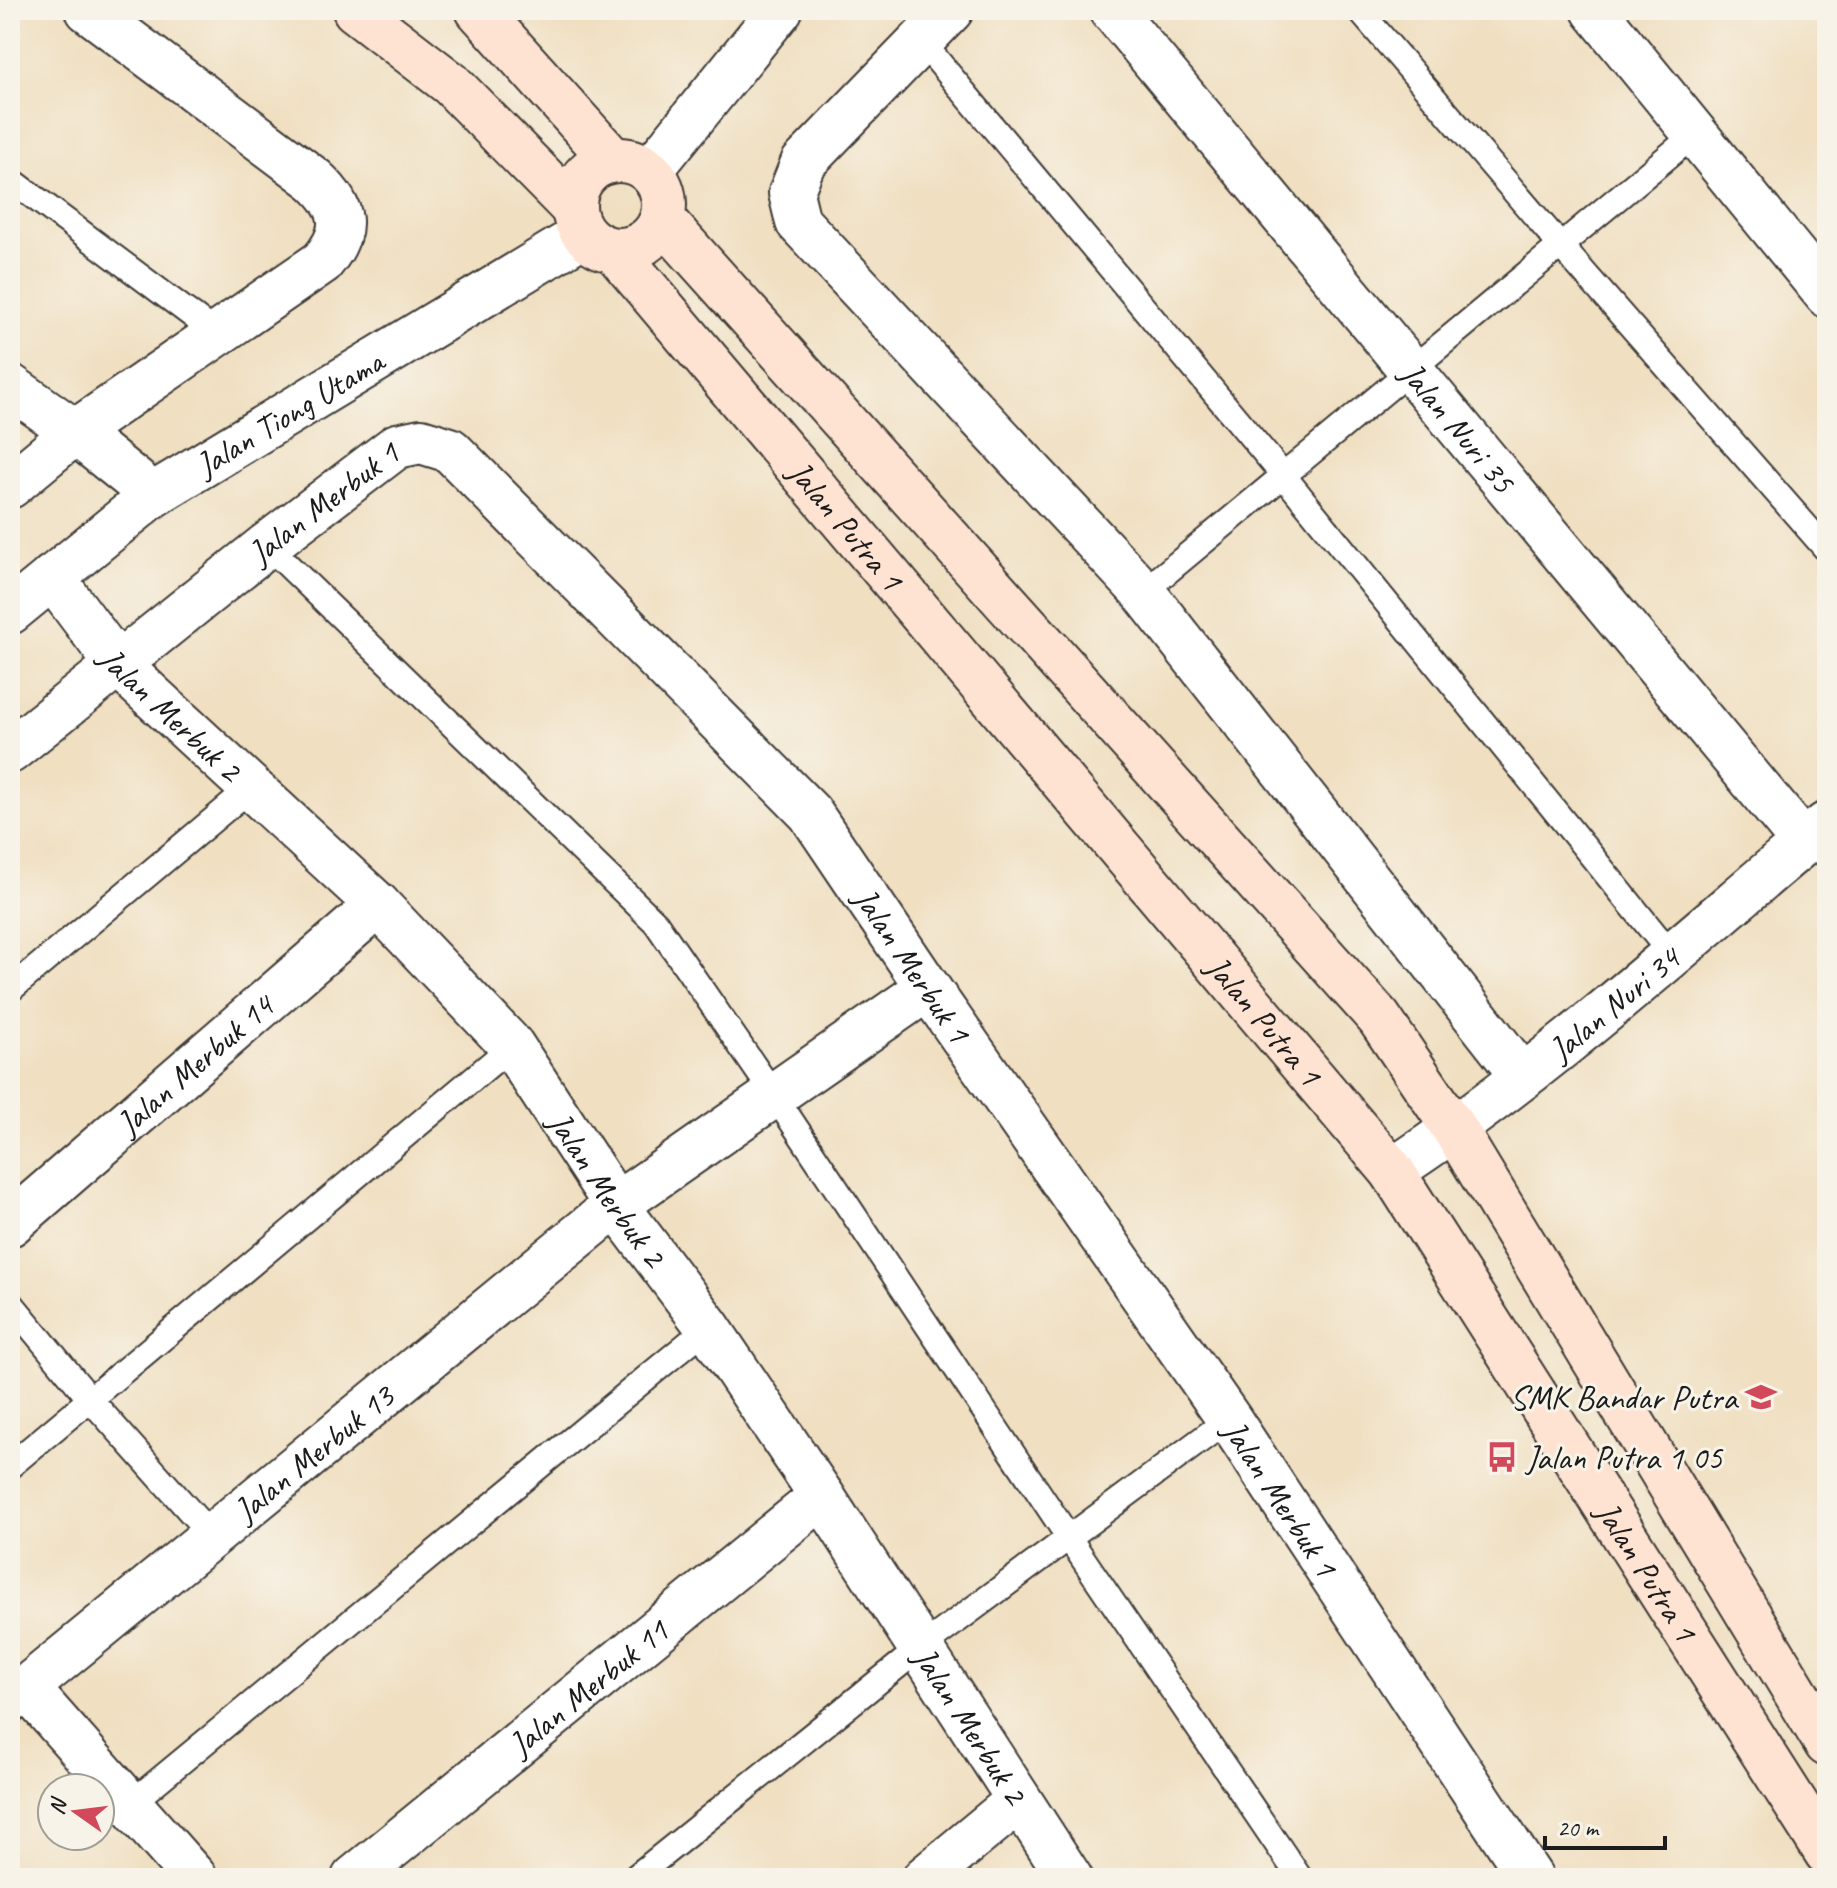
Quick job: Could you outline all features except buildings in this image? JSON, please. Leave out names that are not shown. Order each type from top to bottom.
[{"type":"main road","name":"Jalan Putra 1","points":[[355,10],[451,84],[591,231],[1392,1171],[1827,1853]]},
{"type":"main road","points":[[478,10],[631,165],[660,185],[665,202],[663,220],[652,237],[634,249],[591,231],[578,187],[591,169],[631,165]]},
{"type":"main road","name":"Jalan Putra 1","points":[[663,220],[1379,1018],[1455,1130],[1827,1744]]},
{"type":"street","points":[[10,486],[75,432],[322,262],[337,245],[341,221],[332,196],[315,180],[88,10]]},
{"type":"street","points":[[631,165],[780,10]]},
{"type":"street","points":[[951,10],[803,163],[791,193],[798,222],[1143,592],[1523,1077]]},
{"type":"street","name":"Jalan Nuri 35","points":[[1112,10],[1411,370],[1815,833]]},
{"type":"street","points":[[1594,10],[1827,295]]},
{"type":"street","name":"Jalan Tiong Utama","points":[[10,612],[153,495],[591,231]]},
{"type":"street","points":[[10,386],[75,432],[153,495]]},
{"type":"street","name":"Jalan Merbuk 1","points":[[10,751],[267,545],[397,446],[421,441],[450,450],[810,813],[928,988],[1229,1419],[1521,1874]]},
{"type":"street","name":"Jalan Merbuk 2","points":[[52,577],[117,664],[378,905],[512,1046],[616,1205],[708,1327],[822,1496],[1070,1878]]},
{"type":"street","name":"Jalan Nuri 34","points":[[1392,1171],[1455,1130],[1523,1077],[1815,833]]},
{"type":"street","name":"Jalan Merbuk 14","points":[[10,1224],[378,905]]},
{"type":"street","name":"Jalan Merbuk 13","points":[[18,1694],[616,1205],[928,988]]},
{"type":"street","name":"Jalan Merbuk 11","points":[[354,1878],[822,1496]]},
{"type":"street","points":[[18,1694],[130,1804],[195,1878]]},
{"type":"street","points":[[925,1878],[1019,1800]]},
{"type":"lane","points":[[1359,10],[1827,550]]},
{"type":"lane","points":[[922,42],[1283,475],[1671,954]]},
{"type":"lane","points":[[1143,592],[1695,134]]},
{"type":"lane","points":[[10,179],[217,334]]},
{"type":"lane","points":[[267,545],[656,923],[1300,1878]]},
{"type":"lane","points":[[10,990],[251,788]]},
{"type":"lane","points":[[10,1466],[512,1046]]},
{"type":"lane","points":[[10,1302],[90,1399],[210,1534]]},
{"type":"lane","points":[[130,1804],[708,1327]]},
{"type":"lane","points":[[634,1878],[920,1648],[1229,1419]]},
{"type":"place","name":"SMK Bandar Putra","points":[[1761,1397]]},
{"type":"place","name":"Jalan Putra 1 05","points":[[1502,1457]]}]
